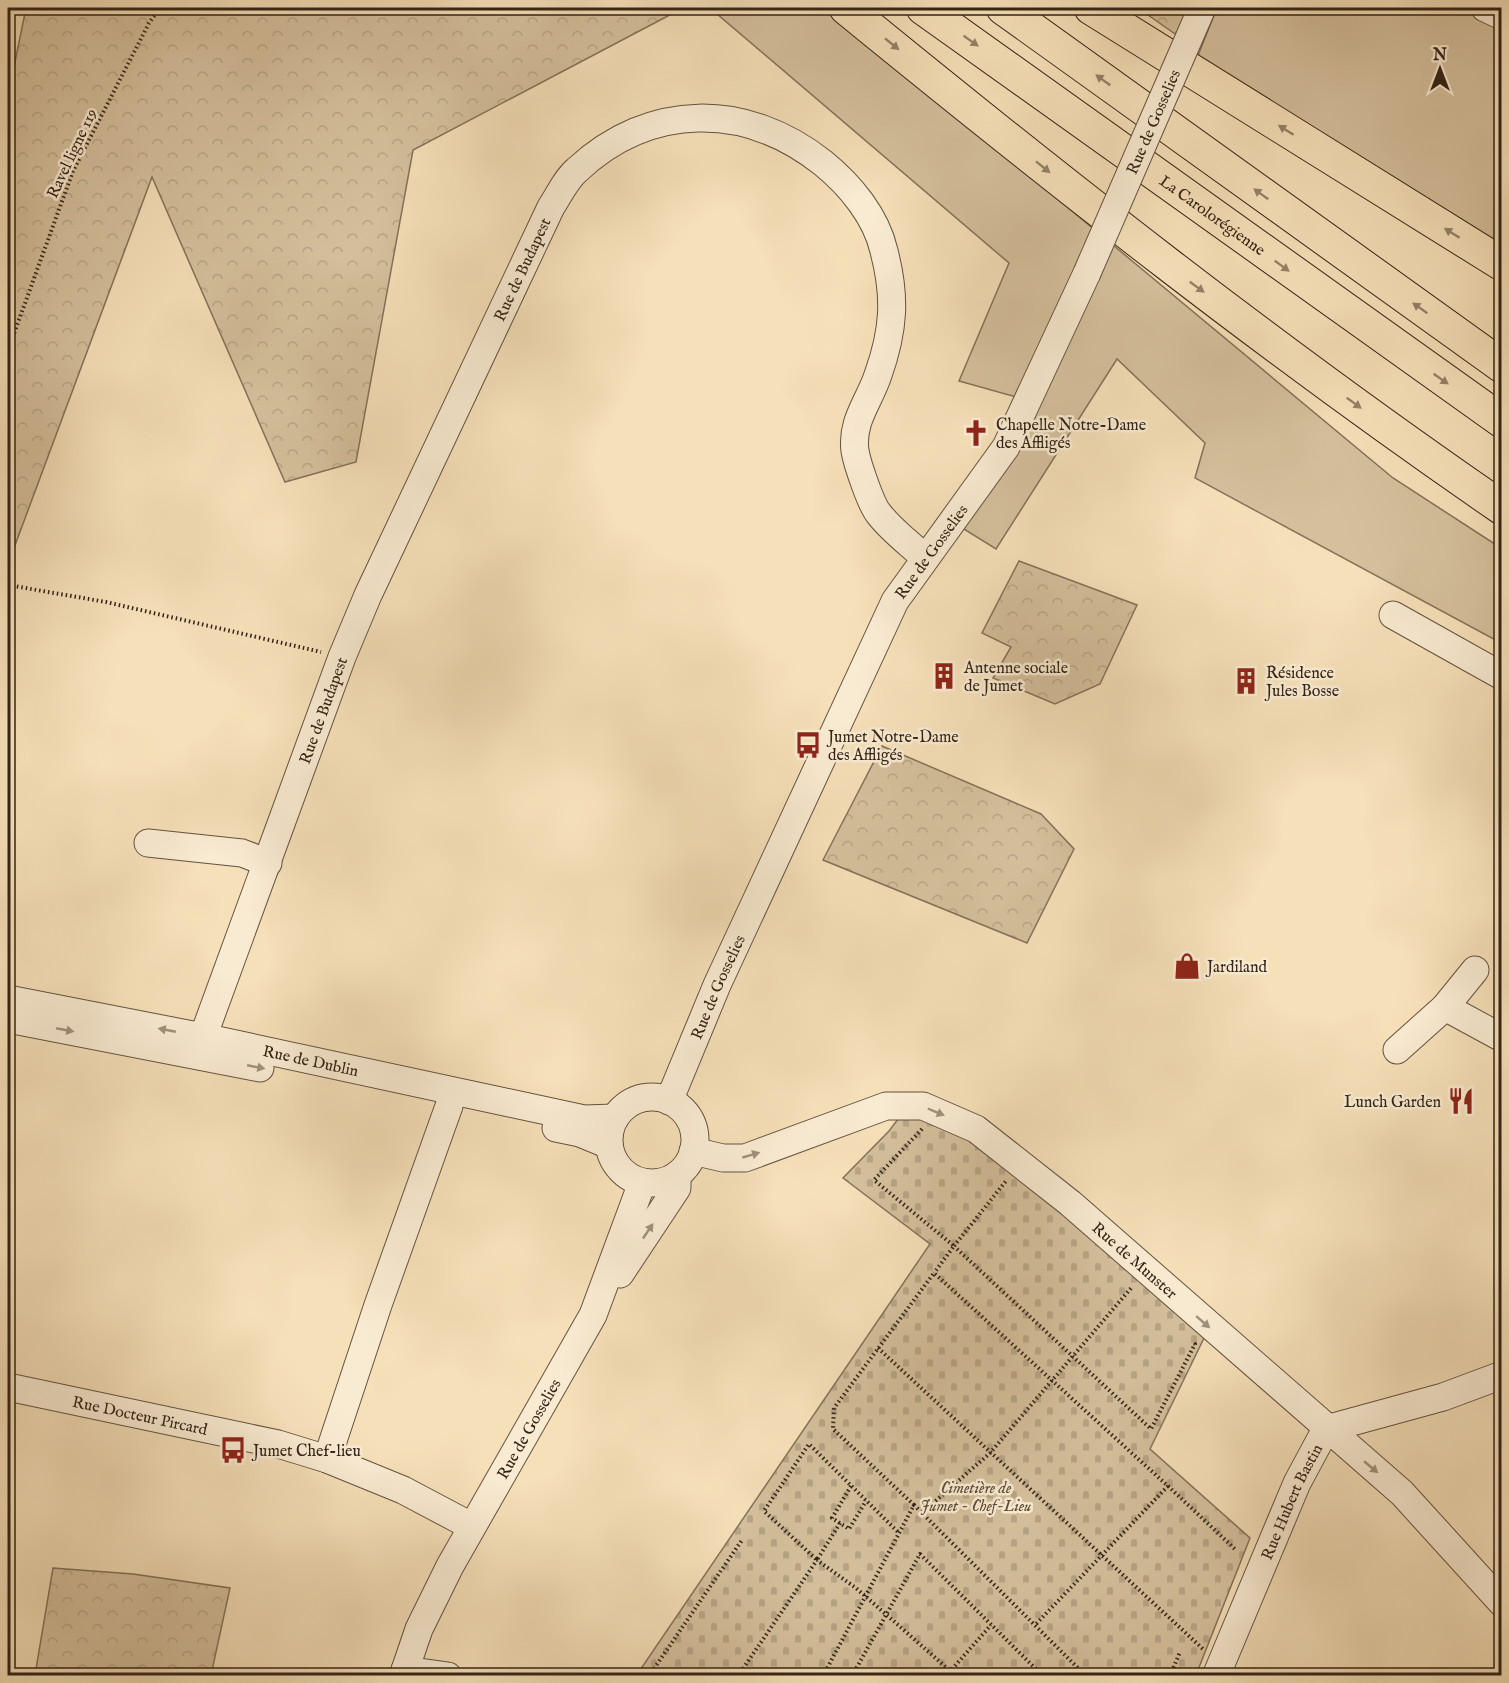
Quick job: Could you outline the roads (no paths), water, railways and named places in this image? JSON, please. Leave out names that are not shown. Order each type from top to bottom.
[{"type":"highway","points":[[846,8],[1134,241],[1410,445],[1502,508]]},
{"type":"highway","name":"La Carolorégienne","points":[[923,8],[1502,421]]},
{"type":"highway","points":[[1003,8],[1502,366]]},
{"type":"highway","points":[[1091,8],[1502,264]]},
{"type":"street","name":"Rue de Gosselies","points":[[669,1101],[717,985],[890,612],[925,558],[1005,447],[1087,273],[1202,8]]},
{"type":"street","points":[[1485,8],[1502,16]]},
{"type":"street","name":"Rue de Budapest","points":[[203,1036],[342,657],[438,442],[551,207],[575,171],[607,146],[654,123],[704,116],[754,124],[799,144],[839,176],[868,213],[884,249],[894,309],[878,376],[855,423],[855,452],[878,514],[925,558]]},
{"type":"street","points":[[1394,615],[1502,676]]},
{"type":"street","points":[[148,843],[242,853],[267,863]]},
{"type":"street","points":[[1397,1050],[1446,1007],[1475,970]]},
{"type":"street","name":"Rue de Dublin","points":[[8,999],[203,1036],[584,1119],[615,1118]]},
{"type":"street","points":[[1446,1007],[1502,1038]]},
{"type":"street","name":"Rue de Dublin","points":[[8,1019],[580,1133],[609,1145]]},
{"type":"street","points":[[648,1097],[669,1101],[687,1114],[693,1128],[693,1151],[684,1170],[657,1183],[642,1183],[630,1178],[618,1168],[609,1145],[610,1131],[615,1118],[633,1101],[648,1097]]},
{"type":"street","points":[[327,1459],[378,1305],[449,1106]]},
{"type":"street","name":"Rue de Munster","points":[[693,1151],[723,1158],[745,1158],[886,1106],[923,1106],[976,1129],[1070,1203],[1402,1494],[1502,1603]]},
{"type":"street","points":[[593,1315],[677,1188],[676,1175]]},
{"type":"street","name":"Rue de Gosselies","points":[[404,1673],[426,1614],[471,1526],[593,1315],[642,1183]]},
{"type":"street","name":"Rue Hubert Bastin","points":[[1219,1668],[1297,1483],[1326,1429],[1443,1397],[1502,1375]]},
{"type":"street","name":"Rue Docteur Pircard","points":[[8,1387],[278,1444],[327,1459],[403,1490],[471,1526]]},
{"type":"street","points":[[404,1673],[448,1676]]},
{"type":"place","name":"Chapelle Notre-Dame des Affligés","points":[[976,433]]},
{"type":"place","name":"Antenne sociale de Jumet","points":[[944,676]]},
{"type":"place","name":"Résidence Jules Bosse","points":[[1246,681]]},
{"type":"place","name":"Jumet Notre-Dame des Affligés","points":[[808,745]]},
{"type":"place","name":"Jardiland","points":[[1187,966]]},
{"type":"place","name":"Lunch Garden","points":[[1461,1101]]},
{"type":"place","name":"Jumet Chef-lieu","points":[[233,1450]]},
{"type":"park label","name":"Cimetière de Jumet - Chef-Lieu","points":[[976,1496]]}]
